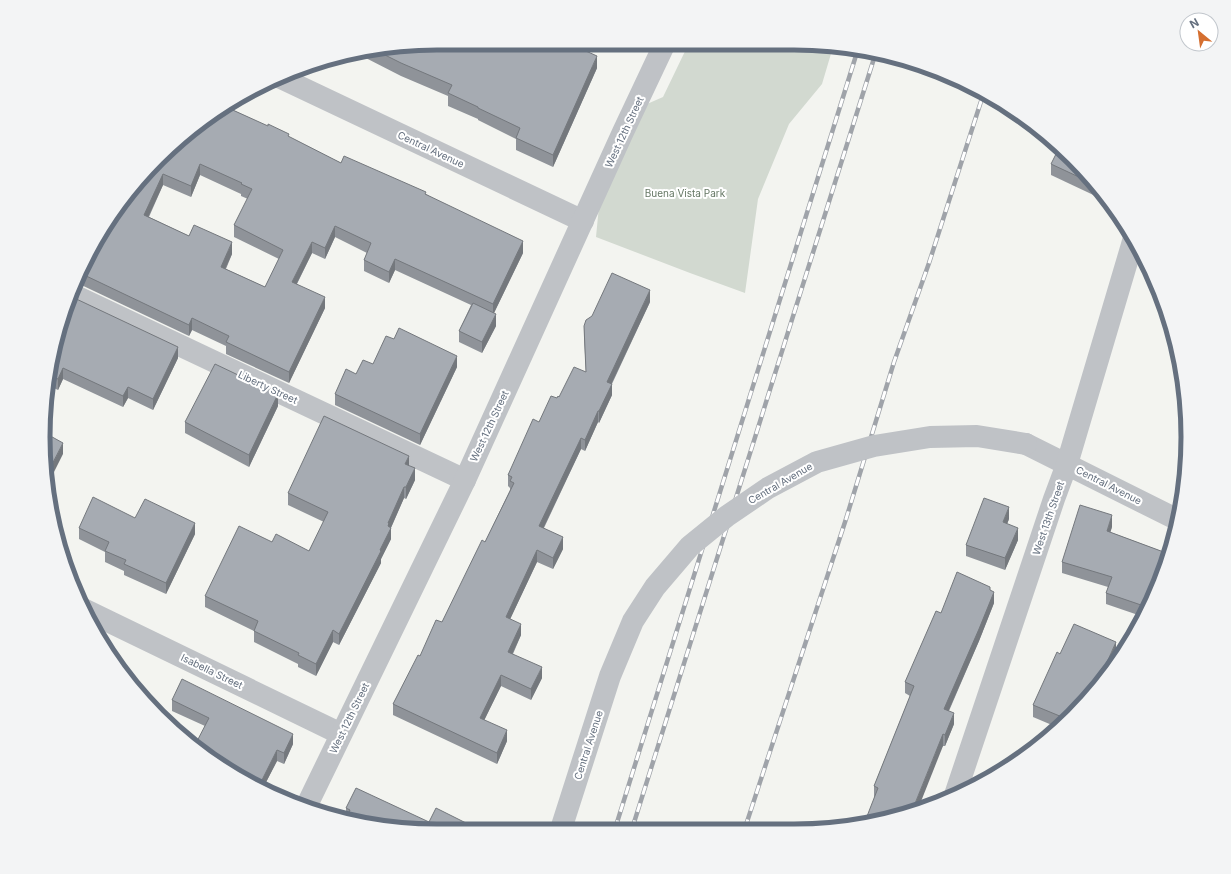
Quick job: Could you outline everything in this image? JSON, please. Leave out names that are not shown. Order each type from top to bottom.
[{"type":"street","name":"West 12th Street","points":[[309,802],[465,480],[662,50]]},
{"type":"street","name":"Central Avenue","points":[[286,80],[583,221]]},
{"type":"street","name":"West 13th Street","points":[[957,788],[1067,464],[1131,248]]},
{"type":"street","name":"Liberty Street","points":[[76,297],[465,480]]},
{"type":"street","name":"Central Avenue","points":[[563,824],[610,676],[633,621],[655,587],[690,546],[727,516],[768,488],[817,462],[874,446],[930,437],[977,436],[1026,444],[1173,517]]},
{"type":"street","name":"Isabella Street","points":[[93,614],[341,734]]},
{"type":"green space","name":"Buena Vista Park","points":[[686,50],[794,50],[832,52],[822,84],[789,124],[758,199],[745,293],[596,237],[599,206],[647,104],[663,97]]},
{"type":"building","points":[[437,50],[584,50],[597,56],[553,155],[516,138],[520,128],[448,93],[452,85],[382,54]]},
{"type":"building","points":[[231,109],[289,134],[288,136],[341,163],[344,156],[426,192],[425,194],[523,241],[493,304],[395,259],[389,272],[364,260],[371,243],[335,226],[325,248],[312,242],[292,282],[325,297],[289,372],[226,342],[229,336],[192,318],[189,325],[85,276],[102,243],[115,222],[146,182],[163,163],[182,146],[201,130]],"holes":[[[200,164],[242,183],[241,184],[252,189],[234,225],[283,250],[265,287],[221,267],[232,242],[194,225],[189,236],[144,215],[163,174],[191,186]]]},
{"type":"building","points":[[1057,153],[1082,178],[1051,164]]},
{"type":"building","points":[[612,273],[650,290],[607,382],[612,384],[585,440],[581,438],[539,526],[563,537],[553,558],[537,550],[506,617],[521,624],[508,652],[542,667],[531,689],[501,675],[480,718],[507,730],[497,753],[393,704],[418,655],[420,656],[436,620],[442,622],[482,540],[485,542],[514,483],[510,481],[512,477],[508,475],[533,419],[539,422],[551,396],[557,398],[558,396],[559,397],[574,367],[586,372],[584,326],[586,320],[592,316]]},
{"type":"building","points":[[76,299],[178,347],[153,399],[128,387],[123,396],[63,368],[58,379],[54,377],[57,362],[63,337]]},
{"type":"building","points":[[473,303],[496,314],[482,342],[459,331]]},
{"type":"building","points":[[399,328],[457,356],[420,434],[335,394],[346,369],[356,374],[363,360],[373,364],[386,336],[394,339]]},
{"type":"building","points":[[215,364],[278,394],[249,455],[185,422]]},
{"type":"building","points":[[324,416],[409,456],[405,464],[415,468],[406,487],[404,487],[388,523],[388,526],[391,528],[380,550],[381,551],[339,634],[333,630],[316,664],[298,655],[299,653],[254,631],[258,621],[205,596],[239,526],[272,542],[276,534],[309,551],[328,512],[288,493]]},
{"type":"building","points":[[50,436],[63,443],[51,466]]},
{"type":"building","points":[[93,497],[135,518],[145,499],[195,523],[166,583],[124,564],[126,560],[105,551],[109,542],[79,528]]},
{"type":"building","points":[[984,498],[1009,507],[1003,522],[1018,528],[1005,558],[966,545]]},
{"type":"building","points":[[1080,505],[1112,515],[1107,531],[1163,552],[1152,585],[1142,605],[1106,593],[1112,577],[1062,562]]},
{"type":"building","points":[[957,572],[990,587],[990,590],[994,592],[944,709],[954,713],[945,735],[943,734],[915,804],[867,817],[878,788],[874,786],[914,686],[905,682],[936,611],[941,613]]},
{"type":"building","points":[[1074,624],[1116,642],[1104,669],[1102,668],[1099,676],[1062,717],[1033,705],[1057,652],[1060,654]]},
{"type":"building","points":[[182,679],[293,734],[284,753],[277,750],[261,782],[222,759],[197,741],[209,718],[172,700]]},
{"type":"building","points":[[356,788],[429,822],[436,808],[468,824],[386,821],[348,814],[350,810],[346,808]]},
{"type":"railway","points":[[617,824],[856,55]]},
{"type":"railway","points":[[634,824],[874,58]]},
{"type":"railway","points":[[746,824],[846,519],[894,362],[929,263],[982,99]]}]
